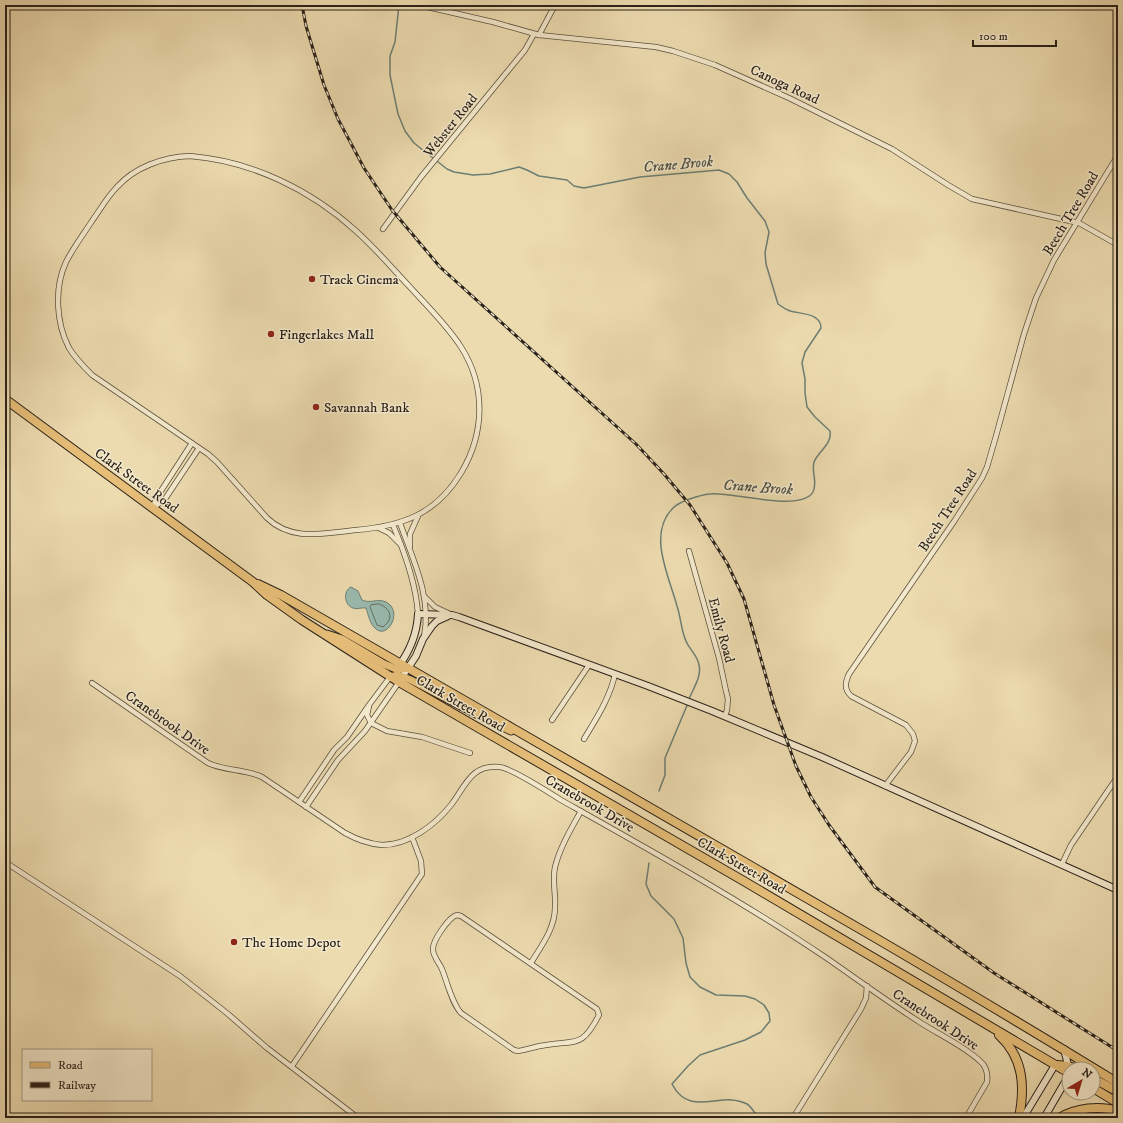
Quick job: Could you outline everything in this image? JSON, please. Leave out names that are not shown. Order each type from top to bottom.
[{"type":"highway","name":"Clark Street Road","points":[[5,399],[253,582],[267,595],[390,677],[401,679],[1055,1065]]},
{"type":"highway","name":"Clark Street Road","points":[[253,582],[281,594],[398,666],[408,668]]},
{"type":"highway","points":[[408,668],[539,742],[790,888],[1064,1049],[1118,1083]]},
{"type":"highway","points":[[991,1028],[1010,1047],[1021,1072],[1023,1094],[1019,1118]]},
{"type":"highway","points":[[1055,1065],[1061,1068]]},
{"type":"highway","points":[[1101,1082],[1118,1092]]},
{"type":"highway","points":[[1101,1093],[1118,1103]]},
{"type":"highway","points":[[1059,1118],[1078,1110],[1094,1108],[1112,1109],[1118,1111]]},
{"type":"main road","points":[[319,631],[342,639],[384,664],[398,666]]},
{"type":"main road","points":[[401,679],[496,724],[539,742]]},
{"type":"street","name":"Canoga Road","points":[[419,5],[493,22],[536,34],[656,47],[697,58],[760,84],[892,149],[972,199],[1077,223],[1118,245]]},
{"type":"street","name":"Webster Road","points":[[383,229],[430,166],[525,50],[556,5]]},
{"type":"street","name":"Beech Tree Road","points":[[885,786],[894,776],[913,748],[915,742],[913,734],[906,725],[851,696],[847,690],[846,680],[982,478],[987,467],[1024,334],[1036,298],[1054,260],[1118,155]]},
{"type":"street","points":[[184,156],[219,160],[250,169],[281,181],[315,199],[344,220],[364,238],[438,318],[461,347],[475,374],[480,411],[475,444],[465,467],[454,484],[439,500],[418,516],[393,525],[379,528],[308,534],[295,534],[282,530],[267,518],[217,462],[192,443],[92,375],[69,349],[60,322],[58,304],[60,282],[66,263],[77,244],[117,186],[138,170],[152,163],[184,156]]},
{"type":"street","points":[[153,508],[158,494],[192,443]]},
{"type":"street","points":[[153,508],[165,499],[200,448]]},
{"type":"street","points":[[410,552],[410,534],[418,516]]},
{"type":"street","name":"Clark Street Road","points":[[400,523],[425,596],[426,614],[426,625],[423,639],[416,656],[401,679]]},
{"type":"street","points":[[299,802],[334,750],[347,737],[398,666],[414,639],[418,624],[416,591],[393,525]]},
{"type":"street","points":[[379,528],[388,533],[401,546]]},
{"type":"street","name":"Emily Road","points":[[689,551],[719,658],[728,704],[725,716]]},
{"type":"street","points":[[425,596],[435,607],[452,615],[660,690],[725,716],[1118,890]]},
{"type":"street","points":[[418,614],[452,615]]},
{"type":"street","points":[[423,639],[437,621],[452,615]]},
{"type":"street","points":[[552,720],[589,665]]},
{"type":"street","points":[[584,740],[605,702],[615,674]]},
{"type":"street","points":[[306,807],[338,760],[371,723],[401,679]]},
{"type":"street","name":"Cranebrook Drive","points":[[92,683],[208,763],[227,769],[253,773],[271,783],[336,827],[355,838],[382,845],[405,841],[433,824],[452,804],[471,776],[485,768],[500,766],[746,906],[920,1022],[969,1052],[982,1063],[987,1072],[987,1082],[966,1118]]},
{"type":"street","points":[[369,705],[367,715],[371,723],[387,731],[422,737],[470,753]]},
{"type":"street","points":[[1062,864],[1071,845],[1118,776]]},
{"type":"street","points":[[531,964],[553,923],[556,906],[554,877],[555,869],[561,849],[581,811]]},
{"type":"street","points":[[292,1066],[422,874],[421,861],[412,837]]},
{"type":"street","points":[[5,862],[180,976],[228,1014],[266,1048],[292,1066],[358,1118]]},
{"type":"street","points":[[457,915],[461,916],[531,964],[598,1011],[599,1015],[596,1022],[581,1040],[569,1043],[546,1044],[522,1051],[514,1050],[458,1010],[444,973],[434,953],[433,945],[434,941],[448,922],[452,917],[457,915]]},
{"type":"street","points":[[793,1118],[861,1009],[866,998],[867,986]]},
{"type":"street","points":[[1064,1049],[1067,1061]]},
{"type":"street","points":[[1023,1118],[1055,1065]]},
{"type":"street","points":[[1044,1118],[1061,1086]]},
{"type":"water","points":[[351,587],[358,591],[362,600],[383,601],[391,606],[394,612],[394,618],[388,628],[384,631],[380,631],[375,628],[369,619],[366,608],[355,609],[348,604],[346,601],[346,595],[348,589]]},
{"type":"waterway","name":"Crane Brook","points":[[399,5],[395,42],[390,56],[390,75],[398,114],[405,131],[414,143],[447,169],[454,172],[473,175],[490,174],[519,167],[539,176],[567,180],[574,186],[584,188],[640,177],[719,170],[729,174],[737,182],[747,198],[765,221],[769,232],[765,253],[766,264],[778,304],[790,311],[810,315],[818,319],[820,323],[821,328],[805,352],[802,363],[807,407],[830,431],[827,444],[814,462],[813,470],[815,484],[813,492],[806,498],[795,501],[764,500],[710,494],[690,499],[676,505],[665,518],[661,543],[665,569],[678,610],[684,637],[697,659],[700,669],[695,687],[689,699]]},
{"type":"waterway","name":"Crane Brook","points":[[659,791],[665,775],[665,758],[688,703]]},
{"type":"waterway","points":[[649,863],[646,884],[651,896],[674,919],[683,938],[686,963],[690,977],[700,987],[716,995],[745,996],[755,999],[764,1005],[769,1013],[770,1021],[761,1032],[745,1040],[700,1055],[672,1084],[679,1094],[688,1100],[697,1102],[727,1100],[737,1101],[747,1104],[759,1118]]},
{"type":"railway","points":[[302,5],[306,26],[324,85],[338,119],[364,168],[392,210],[440,267],[636,444],[690,505],[727,563],[744,599],[774,705],[796,766],[811,797],[829,825],[875,887],[994,973],[1118,1051]]},
{"type":"place","name":"Track Cinema","points":[[312,279]]},
{"type":"place","name":"Fingerlakes Mall","points":[[271,334]]},
{"type":"place","name":"Savannah Bank","points":[[316,407]]},
{"type":"place","name":"The Home Depot","points":[[234,942]]}]
